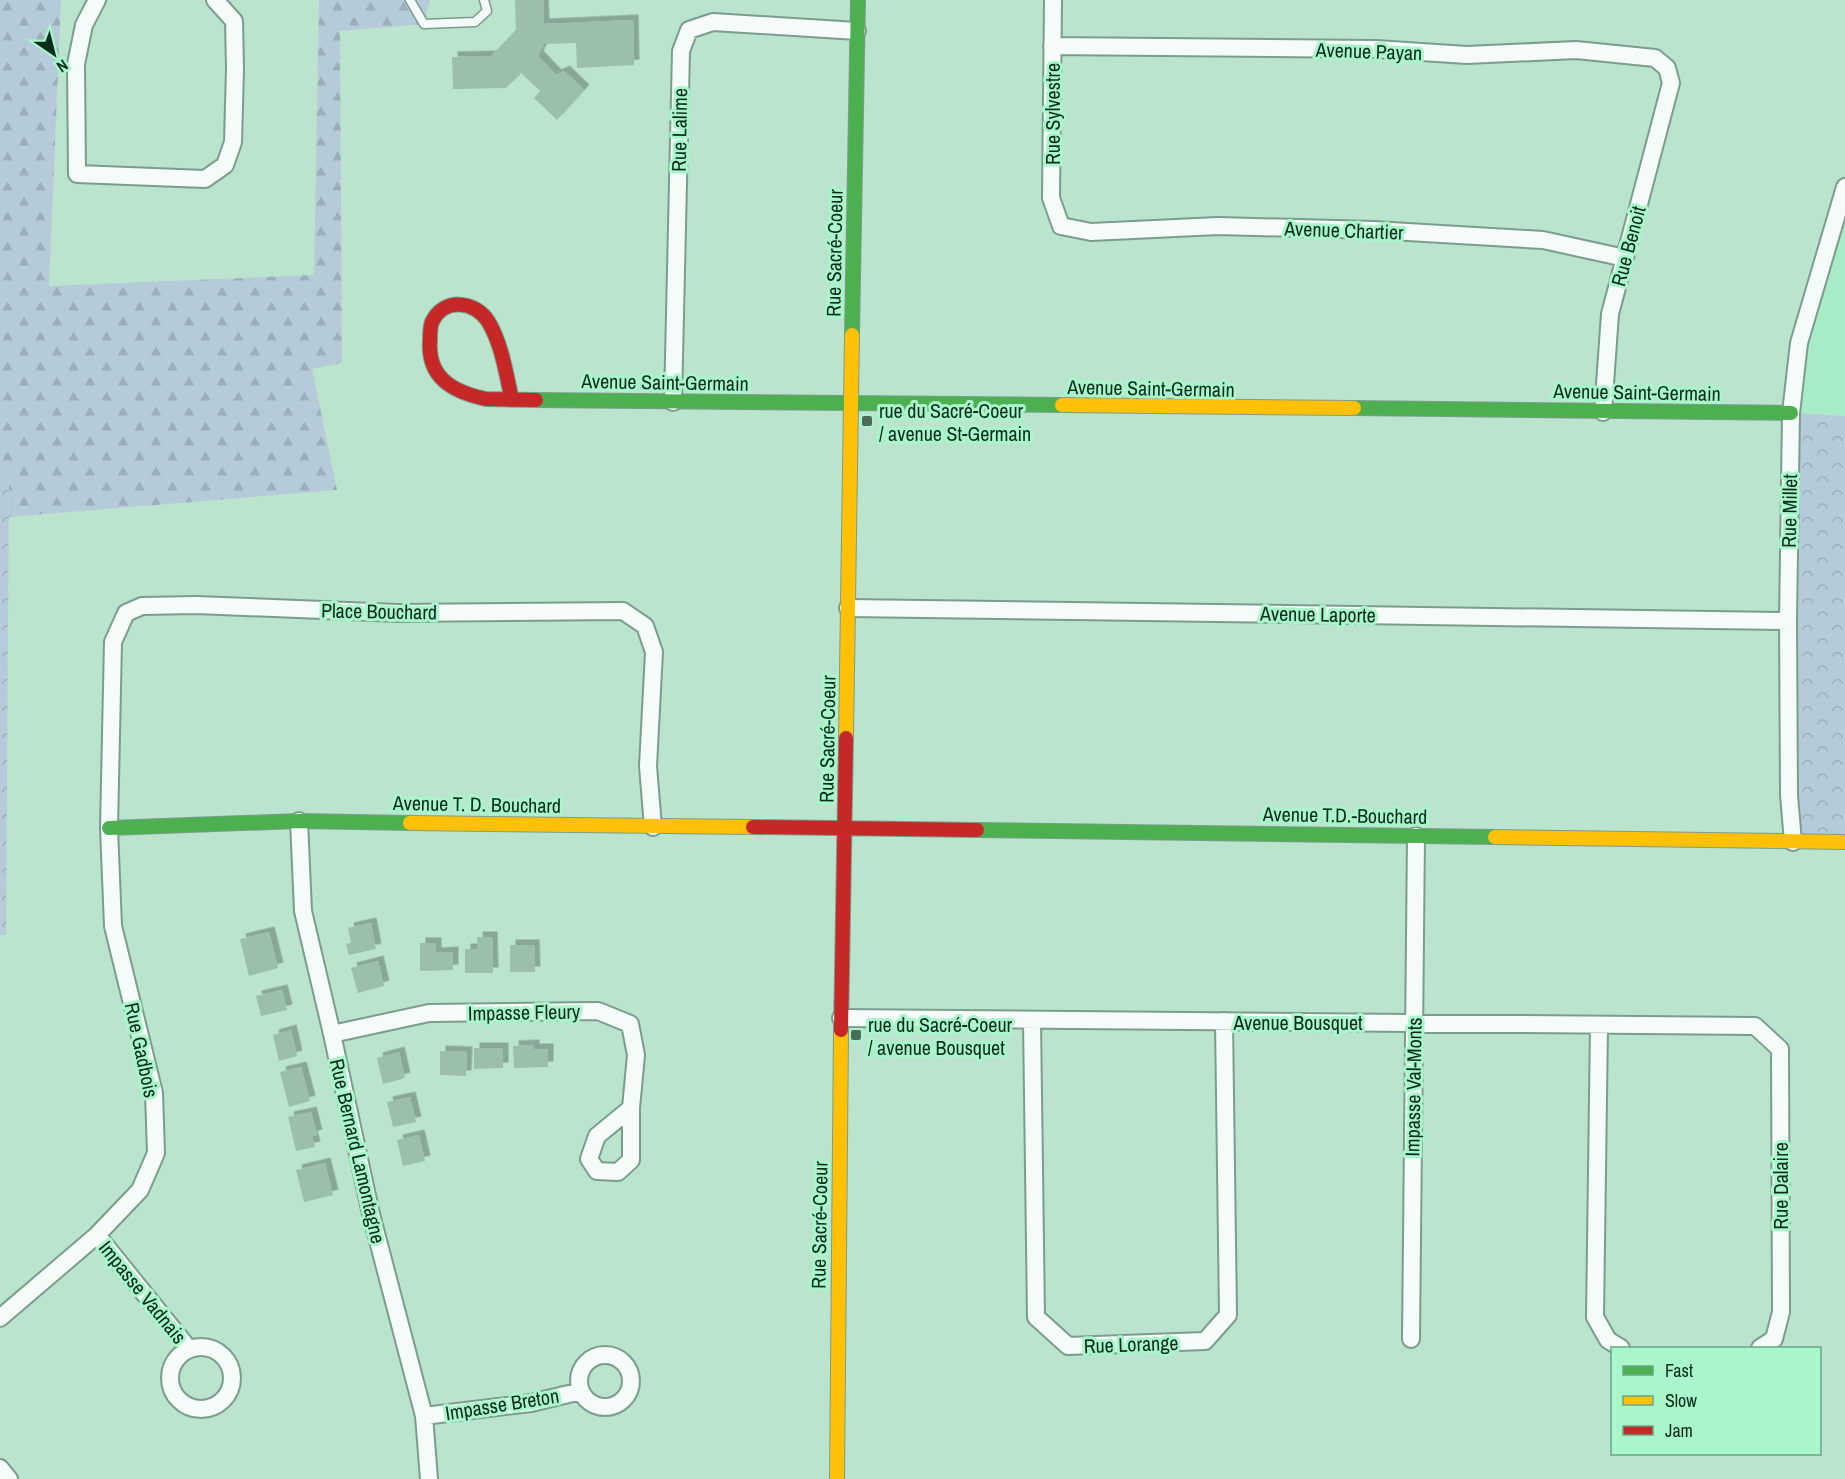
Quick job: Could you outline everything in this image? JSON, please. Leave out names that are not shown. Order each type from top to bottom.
[{"type":"street","points":[[97,0],[84,25],[76,64],[77,174],[206,179],[225,165],[233,142],[234,21],[215,0]]},
{"type":"street","name":"Rue Sacré-Coeur","points":[[837,1479],[841,1018],[858,0]]},
{"type":"street","name":"Rue Sylvestre","points":[[1053,0],[1051,198],[1061,226]]},
{"type":"street","name":"Rue Lalime","points":[[673,402],[681,51],[689,30],[713,22],[857,31]]},
{"type":"street","name":"Avenue Payan","points":[[1052,46],[1376,49],[1467,55],[1576,50],[1654,58],[1667,68],[1671,83]]},
{"type":"street","name":"Rue Benoit","points":[[1604,412],[1610,314],[1671,83]]},
{"type":"street","name":"Rue Millet","points":[[1793,842],[1790,795],[1788,621],[1791,413],[1799,343],[1845,187]]},
{"type":"street","name":"Avenue Chartier","points":[[1061,226],[1091,232],[1218,226],[1374,230],[1543,240],[1625,258]]},
{"type":"street","name":"Avenue Saint-Germain","points":[[512,400],[496,334],[482,312],[465,304],[448,306],[432,321],[429,349],[432,367],[449,386],[471,397],[486,399],[512,400],[852,404],[1791,413]]},
{"type":"street","name":"Place Bouchard","points":[[109,828],[113,642],[126,613],[142,606],[196,605],[398,613],[623,611],[645,626],[654,652],[648,766],[653,826]]},
{"type":"street","name":"Avenue Laporte","points":[[848,608],[1788,621]]},
{"type":"street","name":"Avenue T. D. Bouchard","points":[[109,828],[298,821],[845,827]]},
{"type":"street","name":"Rue Bernard Lamontagne","points":[[298,821],[303,911],[370,1214],[424,1416],[429,1479]]},
{"type":"street","name":"Avenue T.D.-Bouchard","points":[[845,827],[1845,842]]},
{"type":"street","name":"Rue Gadbois","points":[[0,1318],[97,1235],[140,1190],[156,1153],[154,1093],[113,926],[109,828]]},
{"type":"street","name":"Impasse Val-Monts","points":[[1410,1339],[1416,836]]},
{"type":"street","name":"Impasse Fleury","points":[[332,1034],[429,1013],[598,1011],[630,1024],[636,1055],[631,1108]]},
{"type":"street","name":"Avenue Bousquet","points":[[841,1018],[1755,1026]]},
{"type":"street","name":"Rue Lorange","points":[[1032,1020],[1036,1317],[1068,1346],[1205,1341],[1228,1315],[1224,1021]]},
{"type":"street","points":[[1599,1025],[1595,1317],[1608,1340],[1619,1347]]},
{"type":"street","name":"Rue Dalaire","points":[[1755,1026],[1780,1049],[1781,1312],[1774,1339],[1762,1347]]},
{"type":"street","name":"Impasse Vadnais","points":[[97,1235],[189,1349]]},
{"type":"street","name":"Impasse Breton","points":[[424,1416],[531,1403],[581,1391]]},
{"type":"street","points":[[0,1468],[9,1479]]},
{"type":"lane","points":[[410,0],[424,24],[475,22],[487,11],[484,0]]},
{"type":"shaded area","points":[[1845,187],[1845,416],[1791,413],[1799,343]]},
{"type":"green space","points":[[0,0],[61,0],[49,286],[314,275],[319,0],[430,0],[424,24],[340,31],[342,363],[312,369],[337,490],[9,517],[9,479],[0,479]]},
{"type":"green space","points":[[1791,413],[1845,416],[1845,842],[1793,842]]},
{"type":"green space","points":[[0,479],[9,479],[6,935],[0,935]]},
{"type":"building","points":[[515,0],[543,0],[544,24],[633,20],[634,65],[577,68],[576,43],[544,44],[538,56],[556,75],[564,71],[584,90],[557,120],[534,98],[540,91],[521,73],[506,88],[453,89],[452,57],[491,56],[516,30]]},
{"type":"building","points":[[371,923],[376,949],[349,955],[346,944],[351,943],[348,928]]},
{"type":"building","points":[[269,932],[278,968],[249,976],[240,939]]},
{"type":"building","points":[[477,937],[492,937],[493,973],[465,973],[465,949],[478,949]]},
{"type":"building","points":[[420,943],[436,943],[436,953],[453,952],[453,970],[420,971]]},
{"type":"building","points":[[510,945],[534,945],[535,972],[510,972]]},
{"type":"building","points":[[378,961],[384,986],[358,993],[351,968]]},
{"type":"building","points":[[282,990],[287,1010],[261,1016],[256,996]]},
{"type":"building","points":[[291,1030],[297,1056],[279,1061],[273,1035]]},
{"type":"building","points":[[534,1045],[534,1049],[548,1049],[548,1067],[514,1068],[513,1046]]},
{"type":"building","points":[[474,1048],[503,1048],[503,1068],[474,1069]]},
{"type":"building","points":[[440,1051],[467,1052],[466,1076],[440,1075]]},
{"type":"building","points":[[399,1052],[405,1078],[383,1084],[377,1058]]},
{"type":"building","points":[[301,1067],[310,1101],[289,1107],[280,1072]]},
{"type":"building","points":[[410,1097],[416,1122],[393,1127],[387,1102]]},
{"type":"building","points":[[311,1112],[317,1135],[312,1136],[315,1147],[296,1151],[288,1117]]},
{"type":"building","points":[[419,1135],[425,1161],[403,1166],[397,1140]]},
{"type":"building","points":[[325,1163],[333,1195],[304,1202],[296,1170]]},
{"type":"traffic: fast","points":[[852,335],[858,0]]},
{"type":"traffic: fast","points":[[536,400],[1062,405]]},
{"type":"traffic: fast","points":[[1354,408],[1791,413]]},
{"type":"traffic: fast","points":[[109,828],[299,821],[410,823]]},
{"type":"traffic: fast","points":[[977,830],[1495,837]]},
{"type":"traffic: slow","points":[[846,738],[852,335]]},
{"type":"traffic: slow","points":[[1062,405],[1354,408]]},
{"type":"traffic: slow","points":[[410,823],[753,827]]},
{"type":"traffic: slow","points":[[1495,837],[1845,842]]},
{"type":"traffic: slow","points":[[837,1479],[841,1030]]},
{"type":"traffic: jam","points":[[512,400],[510,390],[500,349],[488,321],[482,314],[468,306],[452,305],[444,308],[437,314],[430,328],[430,353],[438,374],[453,387],[474,396],[486,399],[536,400]]},
{"type":"traffic: jam","points":[[841,1030],[846,738]]},
{"type":"traffic: jam","points":[[753,827],[977,830]]},
{"type":"place","name":"rue du Sacré-Coeur / avenue St-Germain","points":[[867,421]]},
{"type":"place","name":"rue du Sacré-Coeur / avenue Bousquet","points":[[856,1035]]}]
